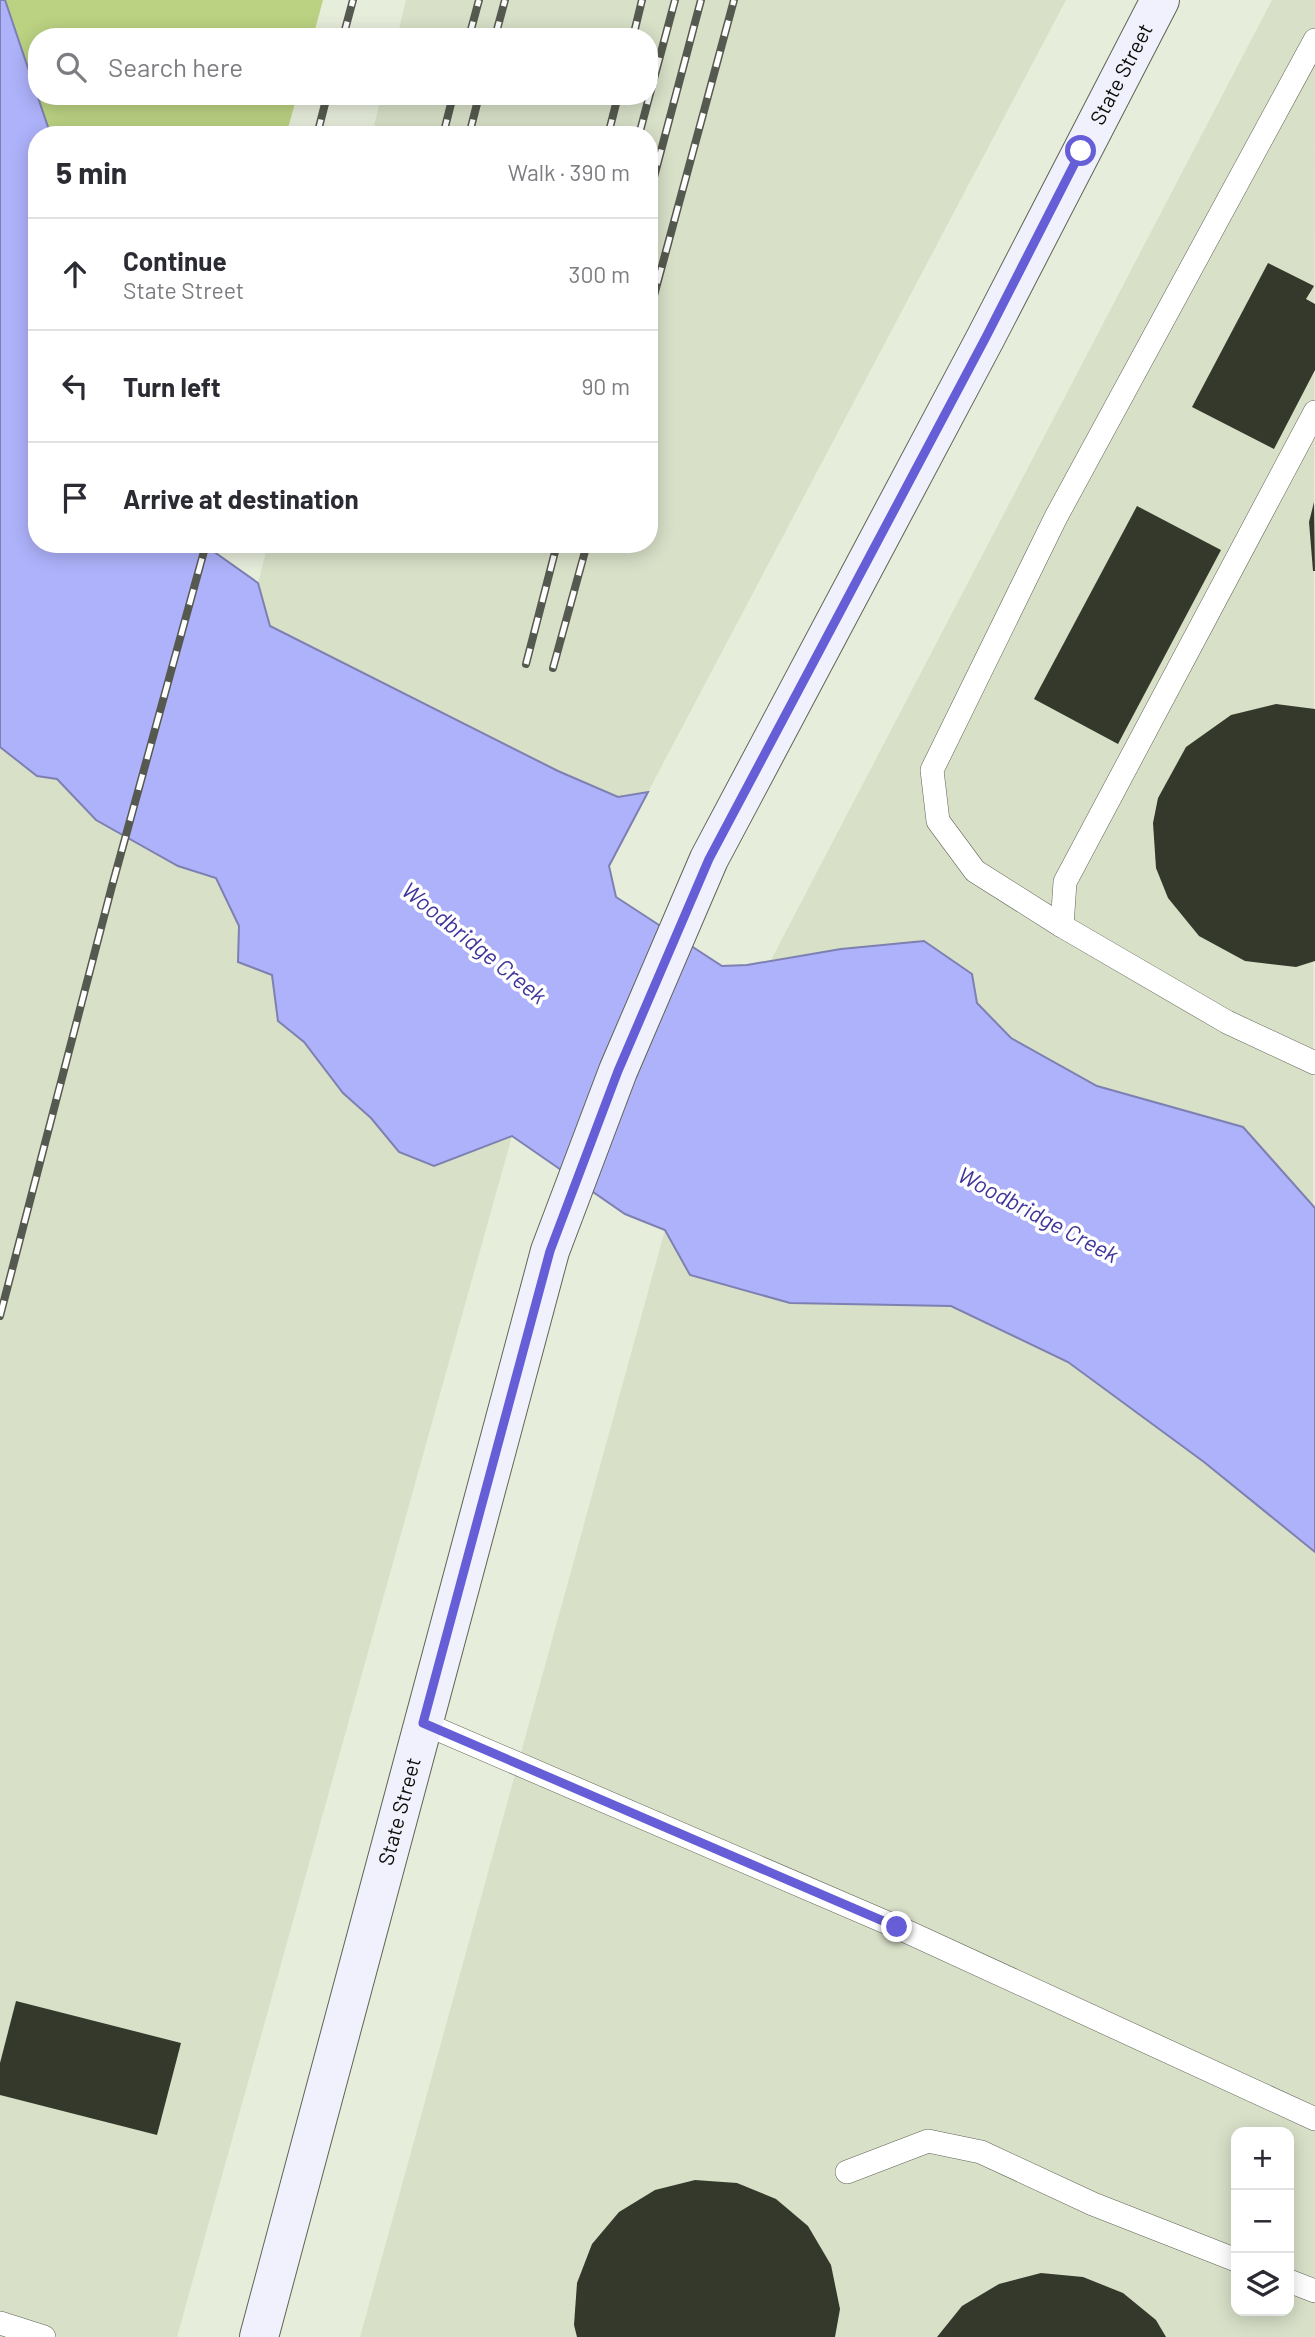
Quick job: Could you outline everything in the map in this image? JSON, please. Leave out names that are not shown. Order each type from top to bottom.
[{"type":"street","name":"State Street","points":[[259,2337],[550,1251],[618,1071],[709,859],[980,349],[1160,0]]},
{"type":"lane","points":[[1315,40],[1056,517],[932,770],[938,821],[975,872],[1227,1022],[1315,1063]]},
{"type":"lane","points":[[1062,926],[1065,882],[1315,412]]},
{"type":"lane","points":[[423,1723],[897,1927],[1315,2119]]},
{"type":"lane","points":[[847,2172],[928,2141],[981,2152],[1093,2204],[1231,2258]]},
{"type":"lane","points":[[1294,2283],[1315,2291]]},
{"type":"lane","points":[[0,2323],[44,2337]]},
{"type":"shaded area","points":[[406,0],[1066,0],[648,792],[618,797],[558,771],[270,626],[258,583],[266,553],[658,553],[658,126],[374,126],[379,105],[658,105],[658,28],[399,28]]},
{"type":"shaded area","points":[[1272,0],[1315,0],[1313,1209],[1242,1127],[1097,1086],[1011,1038],[977,1003],[972,974],[924,941],[841,949],[771,960]]},
{"type":"shaded area","points":[[0,747],[37,776],[57,779],[96,820],[178,866],[216,878],[239,926],[238,961],[272,974],[278,1021],[304,1042],[343,1093],[434,1166],[512,1136],[177,2337],[0,2337]]},
{"type":"shaded area","points":[[665,1230],[690,1275],[790,1303],[951,1306],[1068,1362],[1204,1462],[1315,1552],[1315,2337],[360,2337]]},
{"type":"green space","points":[[5,0],[323,0],[315,28],[28,28],[28,68]]},
{"type":"green space","points":[[41,105],[294,105],[289,126],[46,126]]},
{"type":"water","name":"Woodbridge Creek","points":[[0,0],[5,0],[28,68],[28,105],[41,105],[48,126],[28,126],[28,553],[216,553],[258,583],[270,626],[558,771],[618,797],[648,792],[609,866],[616,897],[722,966],[747,965],[841,949],[924,941],[972,974],[977,1003],[1011,1038],[1097,1086],[1243,1127],[1315,1208],[1315,1552],[1204,1462],[1068,1362],[951,1306],[790,1303],[690,1275],[665,1230],[625,1214],[512,1136],[434,1166],[399,1152],[371,1118],[343,1093],[304,1042],[278,1021],[272,975],[238,962],[239,926],[216,878],[178,866],[96,820],[57,779],[37,776],[0,747]]},
{"type":"building","points":[[1268,263],[1314,286],[1306,299],[1315,304],[1315,370],[1274,449],[1192,407]]},
{"type":"building","points":[[1314,502],[1315,571],[1313,571],[1309,522]]},
{"type":"building","points":[[1137,506],[1221,550],[1118,744],[1034,699]]},
{"type":"building","points":[[1276,704],[1315,709],[1315,961],[1296,967],[1245,961],[1199,936],[1168,898],[1156,868],[1153,823],[1158,798],[1186,747],[1231,715]]},
{"type":"building","points":[[16,2001],[181,2043],[157,2135],[0,2095],[0,2063]]},
{"type":"building","points":[[695,2180],[737,2183],[776,2199],[808,2226],[831,2265],[840,2309],[835,2337],[577,2337],[574,2325],[577,2283],[592,2244],[619,2212],[655,2190]]},
{"type":"building","points":[[1041,2273],[1083,2277],[1123,2293],[1156,2320],[1166,2337],[937,2337],[962,2306],[999,2284]]},
{"type":"railway","points":[[345,28],[353,0]]},
{"type":"railway","points":[[471,28],[479,0]]},
{"type":"railway","points":[[497,28],[505,0]]},
{"type":"railway","points":[[635,28],[642,0]]},
{"type":"railway","points":[[658,64],[675,0]]},
{"type":"railway","points":[[658,162],[701,0]]},
{"type":"railway","points":[[658,281],[734,0]]},
{"type":"railway","points":[[319,126],[325,105]]},
{"type":"railway","points":[[445,126],[451,105]]},
{"type":"railway","points":[[471,126],[477,105]]},
{"type":"railway","points":[[610,126],[616,105]]},
{"type":"railway","points":[[641,126],[647,105]]},
{"type":"railway","points":[[0,1316],[112,886],[204,553]]},
{"type":"railway","points":[[526,664],[555,553]]},
{"type":"railway","points":[[553,668],[585,553]]},
{"type":"route","points":[[897,1927],[423,1723],[550,1251],[618,1071],[662,965],[709,859],[986,337],[1081,151]]}]
